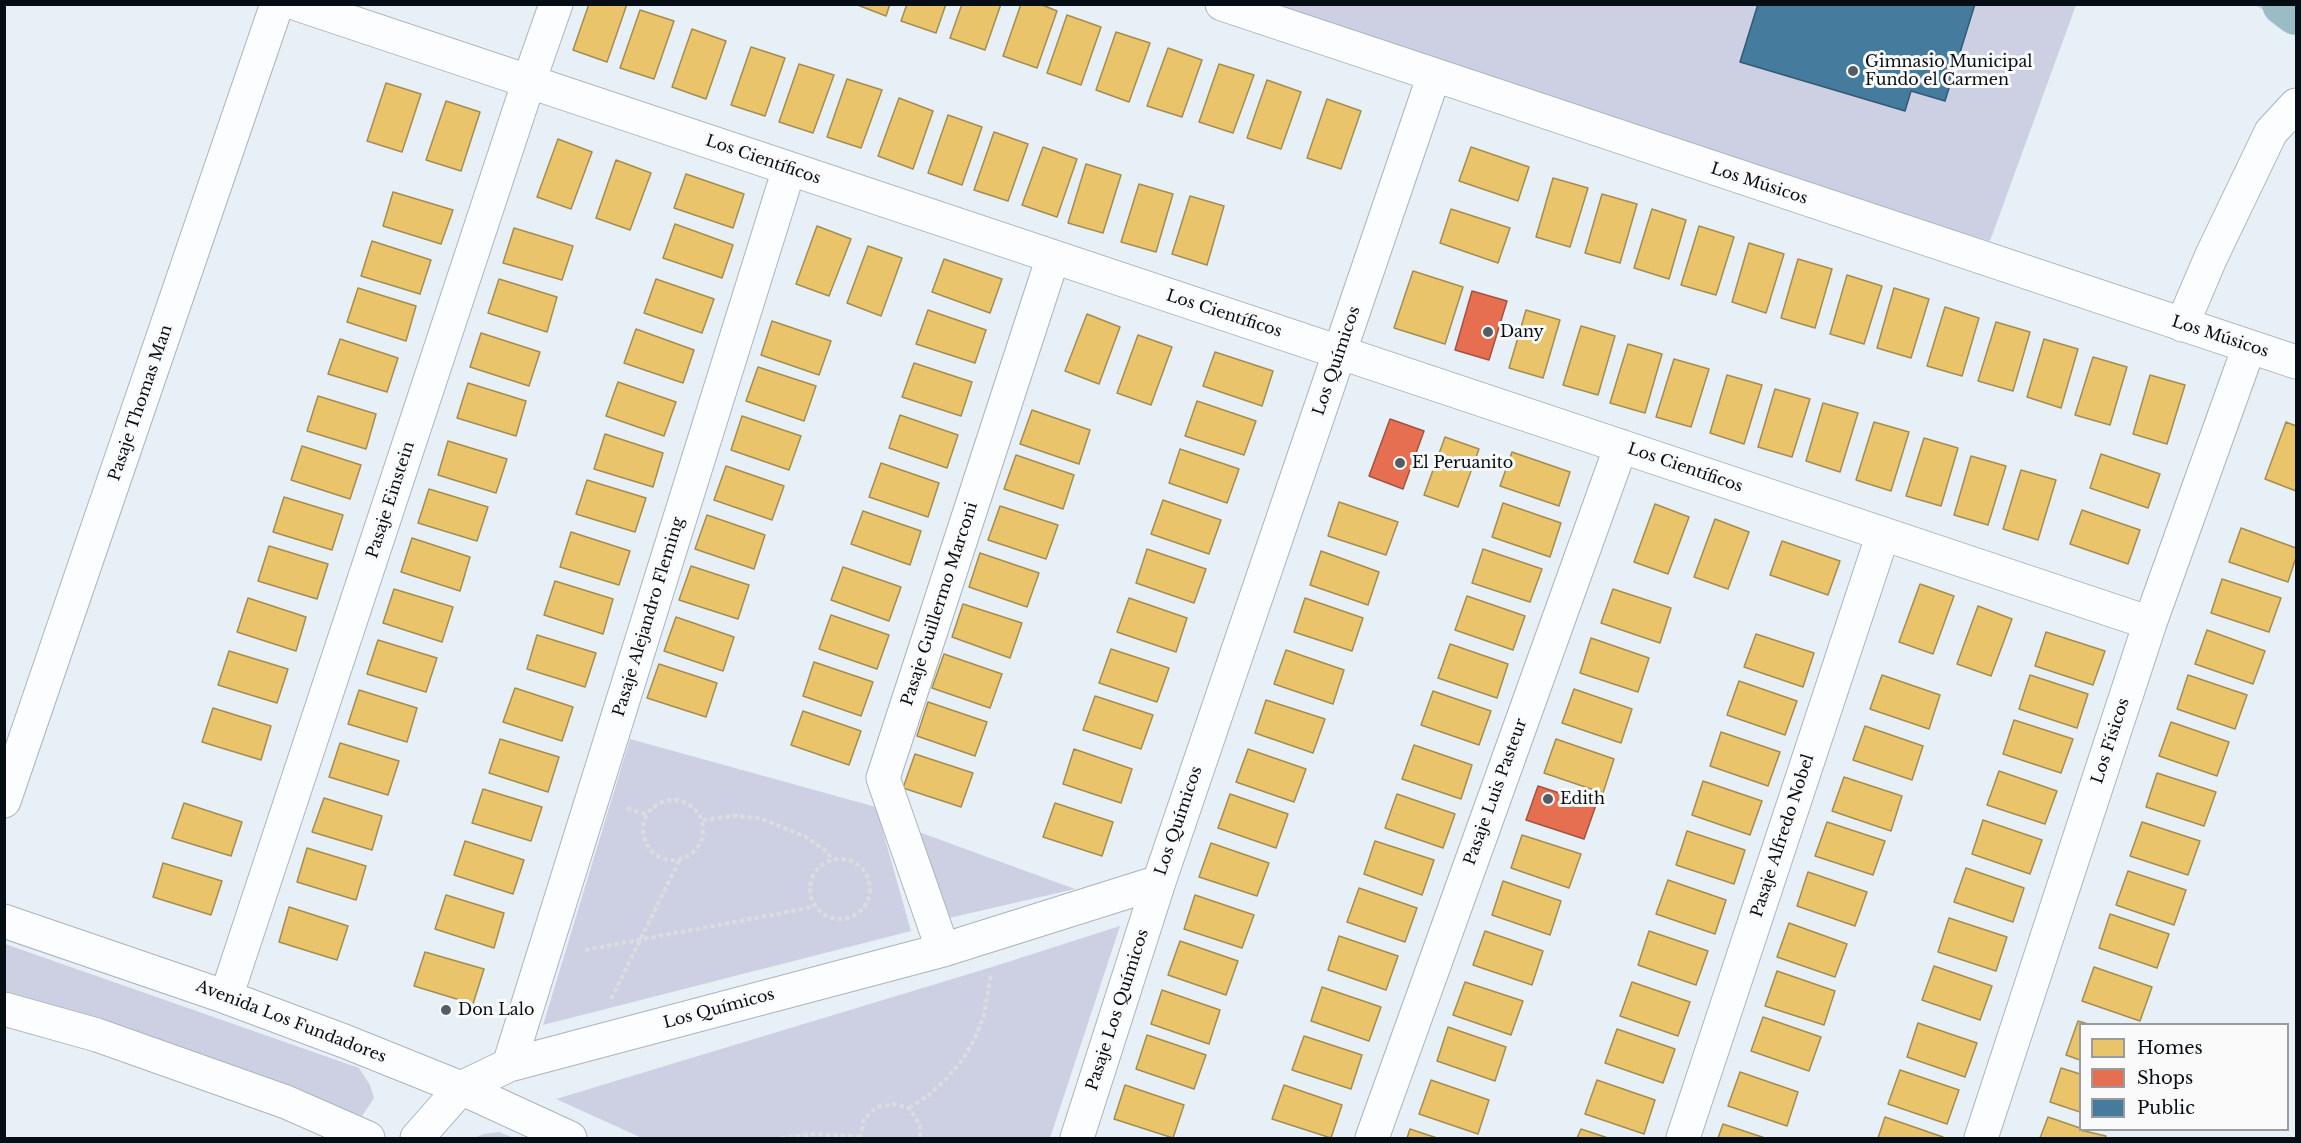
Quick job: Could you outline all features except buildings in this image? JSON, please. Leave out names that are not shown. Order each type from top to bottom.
[{"type":"street","name":"Pasaje Thomas Man","points":[[4,801],[277,4]]},
{"type":"street","name":"Los Científicos","points":[[297,4],[2150,624]]},
{"type":"street","name":"Pasaje Einstein","points":[[226,997],[556,4]]},
{"type":"street","name":"Los Músicos","points":[[1222,4],[2296,362]]},
{"type":"street","name":"Los Químicos","points":[[417,1138],[461,1088],[509,1065],[943,950],[1159,882],[1434,75]]},
{"type":"street","points":[[2182,325],[2211,257],[2271,132],[2296,105]]},
{"type":"street","name":"Pasaje Alejandro Fleming","points":[[509,1065],[789,169]]},
{"type":"street","name":"Pasaje Guillermo Marconi","points":[[943,950],[883,778],[1053,257]]},
{"type":"street","name":"Los Físicos","points":[[1981,1138],[2150,624],[2249,347]]},
{"type":"street","name":"Pasaje Luis Pasteur","points":[[1372,1138],[1621,446]]},
{"type":"street","name":"Pasaje Alfredo Nobel","points":[[1683,1138],[1883,534]]},
{"type":"street","name":"Pasaje Los Químicos","points":[[1077,1138],[1159,882]]},
{"type":"street","name":"Avenida Los Fundadores","points":[[4,921],[226,997],[461,1088],[570,1138]]},
{"type":"street","points":[[4,1009],[97,1035],[263,1094],[368,1138]]},
{"type":"path","points":[[607,1008],[679,861],[694,852],[703,837],[703,820],[693,806],[677,799],[659,803],[646,814],[642,831],[648,848],[661,858],[679,861]]},
{"type":"path","points":[[703,820],[733,816],[760,818],[806,837],[825,850],[834,860]]},
{"type":"path","points":[[843,858],[859,865],[869,879],[870,896],[861,912],[845,919],[828,917],[814,907],[808,890],[813,873],[826,861],[843,858]]},
{"type":"path","points":[[575,952],[814,907]]},
{"type":"path","points":[[909,1108],[929,1095],[963,1059],[984,1015],[990,991],[992,967]]},
{"type":"path","points":[[781,1138],[814,1134],[860,1138],[864,1119],[877,1107],[894,1104],[909,1108],[920,1125],[920,1138]]},
{"type":"shaded area","name":"Gimnasio Municipal Fundo el Carmen","points":[[1248,5],[2076,5],[1990,241],[1635,137]]},
{"type":"shaded area","points":[[2254,5],[2296,5],[2296,26]]},
{"type":"shaded area","points":[[630,739],[876,807],[911,931],[543,1025]]},
{"type":"shaded area","points":[[916,831],[1075,889],[949,918]]},
{"type":"shaded area","points":[[1120,926],[1050,1138],[642,1138],[556,1099],[992,967]]},
{"type":"shaded area","points":[[5,944],[359,1068],[370,1085],[374,1098],[362,1116],[345,1122],[5,997]]},
{"type":"shaded area","points":[[499,1132],[514,1138],[473,1138],[484,1134]]},
{"type":"waterway","points":[[2284,4],[2296,13]]},
{"type":"place","name":"Gimnasio Municipal Fundo el Carmen","points":[[1853,71]]},
{"type":"place","name":"Dany","points":[[1488,332]]},
{"type":"place","name":"El Peruanito","points":[[1400,463]]},
{"type":"place","name":"Edith","points":[[1548,799]]},
{"type":"place","name":"Don Lalo","points":[[446,1010]]}]
